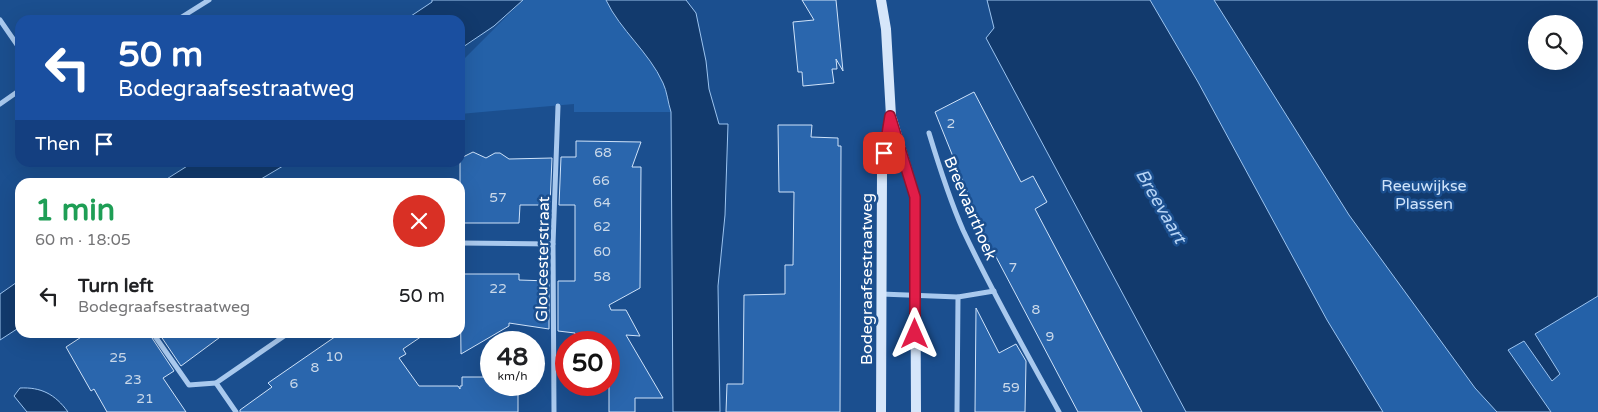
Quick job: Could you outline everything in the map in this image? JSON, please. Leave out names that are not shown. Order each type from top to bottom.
[{"type":"main road","name":"Bodegraafsestraatweg","points":[[881,0],[886,29],[890,116],[882,172],[881,412]]},
{"type":"main road","name":"Bodegraafsestraatweg","points":[[890,116],[915,197],[916,412]]},
{"type":"street","points":[[185,15],[209,0]]},
{"type":"street","points":[[0,20],[15,42]]},
{"type":"street","points":[[0,104],[15,94]]},
{"type":"street","name":"Gloucesterstraat","points":[[554,412],[553,244],[558,106]]},
{"type":"street","name":"Breevaarthoek","points":[[929,133],[942,176],[963,229],[1059,412]]},
{"type":"street","points":[[465,243],[553,244]]},
{"type":"street","points":[[881,294],[958,297],[994,291]]},
{"type":"street","points":[[957,412],[958,297]]},
{"type":"street","points":[[156,338],[189,385],[216,383],[281,338]]},
{"type":"street","points":[[216,383],[236,412]]},
{"type":"green space","points":[[523,0],[606,0],[619,21],[657,72],[664,86],[671,112],[574,112],[574,104],[465,114],[465,58]]},
{"type":"green space","name":"Reeuwijkse Plassen","points":[[1119,0],[1598,0],[1598,412],[1342,412]]},
{"type":"water","points":[[432,0],[523,0],[494,26],[465,46],[465,15],[412,15],[432,2]]},
{"type":"water","points":[[606,0],[686,0],[696,13],[706,61],[709,89],[719,124],[728,124],[725,215],[718,286],[720,412],[673,412],[671,112],[664,86],[657,72],[619,21]]},
{"type":"water","name":"Breevaart","points":[[987,0],[1150,0],[1198,82],[1327,320],[1383,412],[1186,412],[986,38],[994,28]]},
{"type":"water","name":"Reeuwijkse Plassen","points":[[1214,0],[1598,0],[1598,296],[1535,334],[1560,374],[1552,381],[1524,341],[1508,350],[1551,412],[1497,412],[1475,388],[1349,215]]},
{"type":"water","points":[[186,167],[281,167],[263,178],[168,178]]},
{"type":"water","points":[[15,284],[15,330],[0,340],[0,294]]},
{"type":"water","points":[[20,388],[41,390],[53,396],[68,412],[27,412],[14,396]]},
{"type":"building","points":[[802,0],[836,0],[843,71],[836,59],[837,69],[832,69],[834,83],[803,86],[802,72],[798,72],[793,22],[814,20]]},
{"type":"building","points":[[974,92],[1021,182],[1033,176],[1047,202],[1035,209],[1142,412],[1078,412],[985,236],[935,112]]},
{"type":"building","points":[[778,125],[812,125],[811,137],[838,138],[838,146],[841,146],[840,412],[726,412],[727,384],[743,384],[744,295],[785,294],[785,265],[793,265],[794,192],[779,192]]},
{"type":"building","points":[[576,141],[641,142],[632,167],[641,167],[640,288],[609,305],[611,310],[626,310],[640,336],[626,335],[663,398],[635,398],[635,412],[609,412],[609,396],[620,396],[620,331],[558,331],[558,281],[575,281],[575,205],[559,205],[561,157],[576,157]]},
{"type":"building","points":[[473,152],[486,158],[495,153],[500,153],[509,159],[552,158],[550,205],[520,205],[519,223],[465,223],[465,178],[460,178],[460,167],[465,167],[465,156]]},
{"type":"building","points":[[465,274],[519,274],[519,280],[549,281],[549,329],[509,323],[509,326],[500,331],[480,331],[480,343],[461,354],[461,338],[465,338]]},
{"type":"building","points":[[976,308],[999,353],[1016,344],[1026,361],[1025,412],[975,412]]},
{"type":"building","points":[[80,338],[152,338],[174,371],[163,378],[186,412],[107,412],[94,389],[91,391],[66,347]]},
{"type":"building","points":[[162,338],[219,338],[181,366]]},
{"type":"building","points":[[333,338],[419,338],[403,349],[406,354],[399,358],[419,386],[458,386],[460,389],[462,377],[480,377],[480,396],[518,396],[518,412],[240,412],[240,410],[272,387],[268,383]]},
{"type":"route","points":[[884,153],[890,116],[915,197],[915,334]]}]
